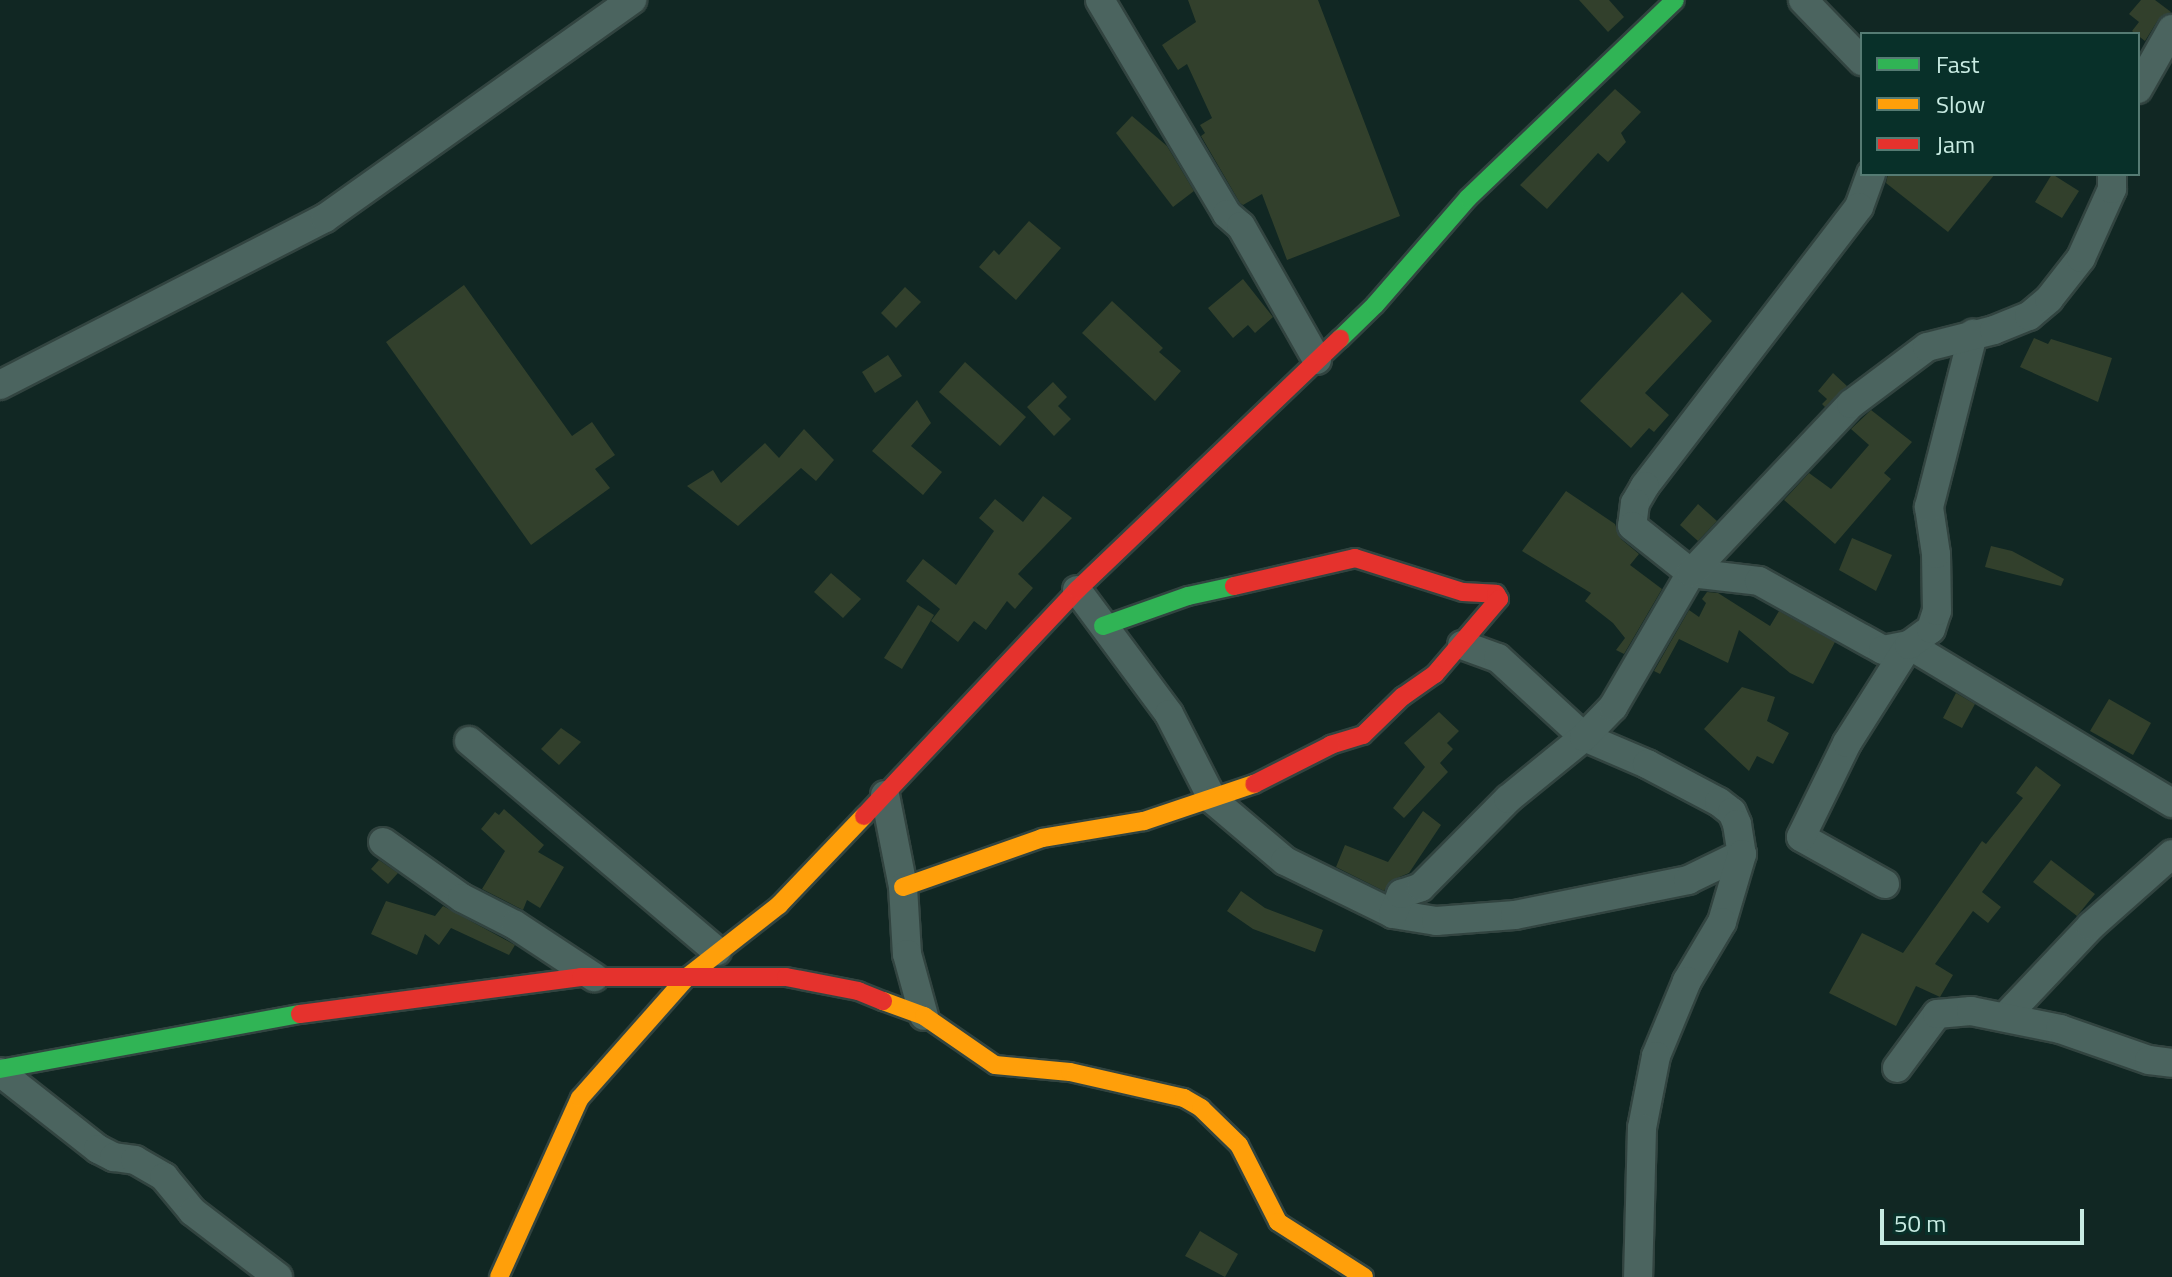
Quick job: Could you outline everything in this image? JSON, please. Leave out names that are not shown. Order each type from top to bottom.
[{"type":"street","points":[[0,385],[325,218],[632,0]]},
{"type":"street","points":[[1100,0],[1215,195],[1241,226],[1317,360]]},
{"type":"street","points":[[499,1277],[580,1098],[687,977],[779,905],[1077,590],[1375,305],[1468,198],[1675,0]]},
{"type":"street","points":[[1803,0],[1860,59]]},
{"type":"street","points":[[2140,85],[2172,29]]},
{"type":"street","points":[[1870,176],[1859,207],[1635,503],[1632,526],[1691,573],[1759,581],[1883,650],[1909,645],[2172,803]]},
{"type":"street","points":[[1393,914],[1401,894],[1421,887],[1508,799],[1584,737],[1613,707],[1691,573],[1851,404],[1927,347],[2029,316],[2049,299],[2081,258],[2112,189],[2112,176]]},
{"type":"street","points":[[1885,884],[1801,837],[1847,743],[1909,645],[1931,629],[1937,611],[1936,554],[1929,507],[1973,334]]},
{"type":"street","points":[[903,887],[1042,838],[1144,821],[1213,800],[1331,745],[1363,735],[1403,696],[1435,674],[1498,601],[1498,595],[1463,592],[1355,558],[1188,596],[1103,626]]},
{"type":"street","points":[[1077,590],[1169,714],[1213,800],[1285,861],[1393,914],[1436,921],[1515,915],[1688,880],[1742,854]]},
{"type":"street","points":[[1462,645],[1498,658],[1584,737],[1647,764],[1732,812],[1742,854],[1722,922],[1687,981],[1656,1056],[1642,1128],[1638,1277]]},
{"type":"street","points":[[469,741],[717,951]]},
{"type":"street","points":[[885,795],[903,887],[907,954],[924,1016]]},
{"type":"street","points":[[383,842],[462,898],[515,925],[594,977]]},
{"type":"street","points":[[2006,1016],[2091,926],[2172,854]]},
{"type":"street","points":[[0,1070],[267,1018],[594,977],[786,977],[858,991],[924,1016],[995,1065],[1070,1072],[1184,1098],[1201,1108],[1239,1145],[1278,1222],[1364,1277]]},
{"type":"street","points":[[1897,1068],[1937,1014],[1971,1011],[2060,1029],[2149,1060],[2172,1063]]},
{"type":"street","points":[[0,1070],[98,1149],[114,1157],[135,1160],[164,1177],[193,1212],[278,1277]]},
{"type":"building","points":[[1188,0],[1318,0],[1400,216],[1287,260],[1262,194],[1243,205],[1240,203],[1201,136],[1205,133],[1200,125],[1212,118],[1187,64],[1178,70],[1162,45],[1196,22]]},
{"type":"building","points":[[1579,0],[1609,0],[1624,17],[1608,32]]},
{"type":"building","points":[[2141,0],[2155,0],[2171,12],[2158,20],[2145,41],[2140,37],[2140,32],[2132,31],[2139,22],[2129,14]]},
{"type":"building","points":[[1615,89],[1641,112],[1621,133],[1626,142],[1608,162],[1598,153],[1547,209],[1520,185]]},
{"type":"building","points":[[1132,116],[1167,146],[1194,191],[1173,207],[1116,133]]},
{"type":"building","points":[[1888,176],[1993,176],[1948,232],[1886,183]]},
{"type":"building","points":[[2051,176],[2079,191],[2062,218],[2035,202]]},
{"type":"building","points":[[1029,221],[1061,248],[1016,300],[979,267],[994,250],[999,255]]},
{"type":"building","points":[[1243,279],[1273,317],[1255,333],[1248,325],[1233,338],[1208,308]]},
{"type":"building","points":[[464,285],[572,436],[592,422],[615,455],[595,469],[610,488],[531,545],[386,342]]},
{"type":"building","points":[[905,287],[921,302],[896,328],[881,313]]},
{"type":"building","points":[[1682,292],[1712,321],[1645,393],[1669,415],[1654,432],[1649,428],[1631,448],[1580,401]]},
{"type":"building","points":[[1112,301],[1163,348],[1159,352],[1181,371],[1155,401],[1082,333]]},
{"type":"building","points":[[2034,338],[2048,344],[2051,339],[2112,358],[2098,402],[2020,367]]},
{"type":"building","points":[[888,355],[902,376],[875,393],[862,372]]},
{"type":"building","points":[[965,362],[1026,417],[1000,446],[939,392]]},
{"type":"building","points":[[1833,373],[1847,386],[1825,407],[1822,404],[1827,399],[1818,391]]},
{"type":"building","points":[[1053,382],[1067,397],[1058,406],[1071,419],[1054,436],[1027,407]]},
{"type":"building","points":[[917,400],[931,423],[911,446],[942,472],[923,495],[872,451]]},
{"type":"building","points":[[1871,410],[1912,442],[1884,473],[1891,479],[1835,544],[1784,500],[1809,473],[1831,489],[1869,445],[1851,429]]},
{"type":"building","points":[[804,429],[834,460],[816,481],[801,468],[738,526],[687,486],[713,470],[721,483],[765,443],[779,458]]},
{"type":"building","points":[[1566,491],[1615,524],[1621,539],[1639,554],[1630,565],[1662,589],[1624,654],[1616,650],[1625,638],[1613,623],[1585,601],[1591,593],[1522,551]]},
{"type":"building","points":[[1043,496],[1072,518],[1018,574],[1033,588],[1015,609],[1007,601],[986,630],[974,621],[958,642],[931,621],[940,609],[906,581],[923,559],[956,585],[994,531],[979,518],[995,499],[1023,522]]},
{"type":"building","points":[[1698,504],[1717,521],[1698,541],[1680,525]]},
{"type":"building","points":[[1852,538],[1892,555],[1876,591],[1839,570]]},
{"type":"building","points":[[1991,546],[2012,551],[2064,579],[2061,586],[1985,567]]},
{"type":"building","points":[[831,573],[861,599],[843,618],[814,592]]},
{"type":"building","points":[[1707,592],[1718,593],[1770,626],[1779,611],[1835,642],[1813,684],[1790,673],[1739,630],[1728,663],[1679,639],[1660,674],[1654,671],[1689,610],[1699,617],[1706,603],[1702,599]]},
{"type":"building","points":[[918,605],[934,615],[902,669],[884,658]]},
{"type":"building","points":[[1742,687],[1775,697],[1767,721],[1789,733],[1773,764],[1757,756],[1749,771],[1704,729]]},
{"type":"building","points":[[1956,693],[1975,704],[1962,728],[1943,718]]},
{"type":"building","points":[[2109,699],[2151,723],[2133,755],[2090,731]]},
{"type":"building","points":[[1439,712],[1459,731],[1447,743],[1453,749],[1440,763],[1448,772],[1404,818],[1393,808],[1425,767],[1404,743]]},
{"type":"building","points":[[561,728],[581,742],[559,765],[541,749]]},
{"type":"building","points":[[2036,766],[2061,785],[1982,892],[2001,907],[1988,923],[1973,911],[1935,964],[1953,975],[1940,997],[1916,986],[1896,1026],[1829,993],[1862,933],[1903,953],[1982,841],[1986,844],[2023,798],[2016,793]]},
{"type":"building","points":[[504,809],[544,845],[538,852],[564,867],[540,908],[527,900],[523,910],[482,889],[505,851],[481,829],[495,812],[499,815]]},
{"type":"building","points":[[1423,811],[1441,825],[1409,873],[1390,881],[1384,891],[1336,867],[1345,845],[1388,862]]},
{"type":"building","points":[[379,860],[398,873],[388,884],[371,869]]},
{"type":"building","points":[[2051,860],[2095,894],[2077,916],[2033,882]]},
{"type":"building","points":[[1241,891],[1265,908],[1323,930],[1315,952],[1253,929],[1227,911]]},
{"type":"building","points":[[386,901],[435,916],[443,906],[515,945],[509,955],[451,928],[439,945],[425,934],[417,955],[371,934]]},
{"type":"building","points":[[1200,1231],[1238,1254],[1225,1277],[1185,1256]]},
{"type":"traffic: fast","points":[[1340,339],[1375,305],[1468,198],[1675,0]]},
{"type":"traffic: fast","points":[[1103,626],[1188,596],[1234,586]]},
{"type":"traffic: fast","points":[[0,1069],[300,1014]]},
{"type":"traffic: slow","points":[[903,887],[1042,838],[1144,821],[1254,784]]},
{"type":"traffic: slow","points":[[499,1277],[580,1098],[687,977],[779,905],[864,816]]},
{"type":"traffic: slow","points":[[883,1001],[924,1016],[995,1065],[1070,1072],[1184,1098],[1201,1108],[1239,1145],[1278,1222],[1364,1277]]},
{"type":"traffic: jam","points":[[864,816],[1077,590],[1340,339]]},
{"type":"traffic: jam","points":[[1234,586],[1355,558],[1463,592],[1496,594],[1499,599],[1435,674],[1403,696],[1363,735],[1331,745],[1254,784]]},
{"type":"traffic: jam","points":[[300,1014],[581,977],[786,977],[858,991],[883,1001]]}]
